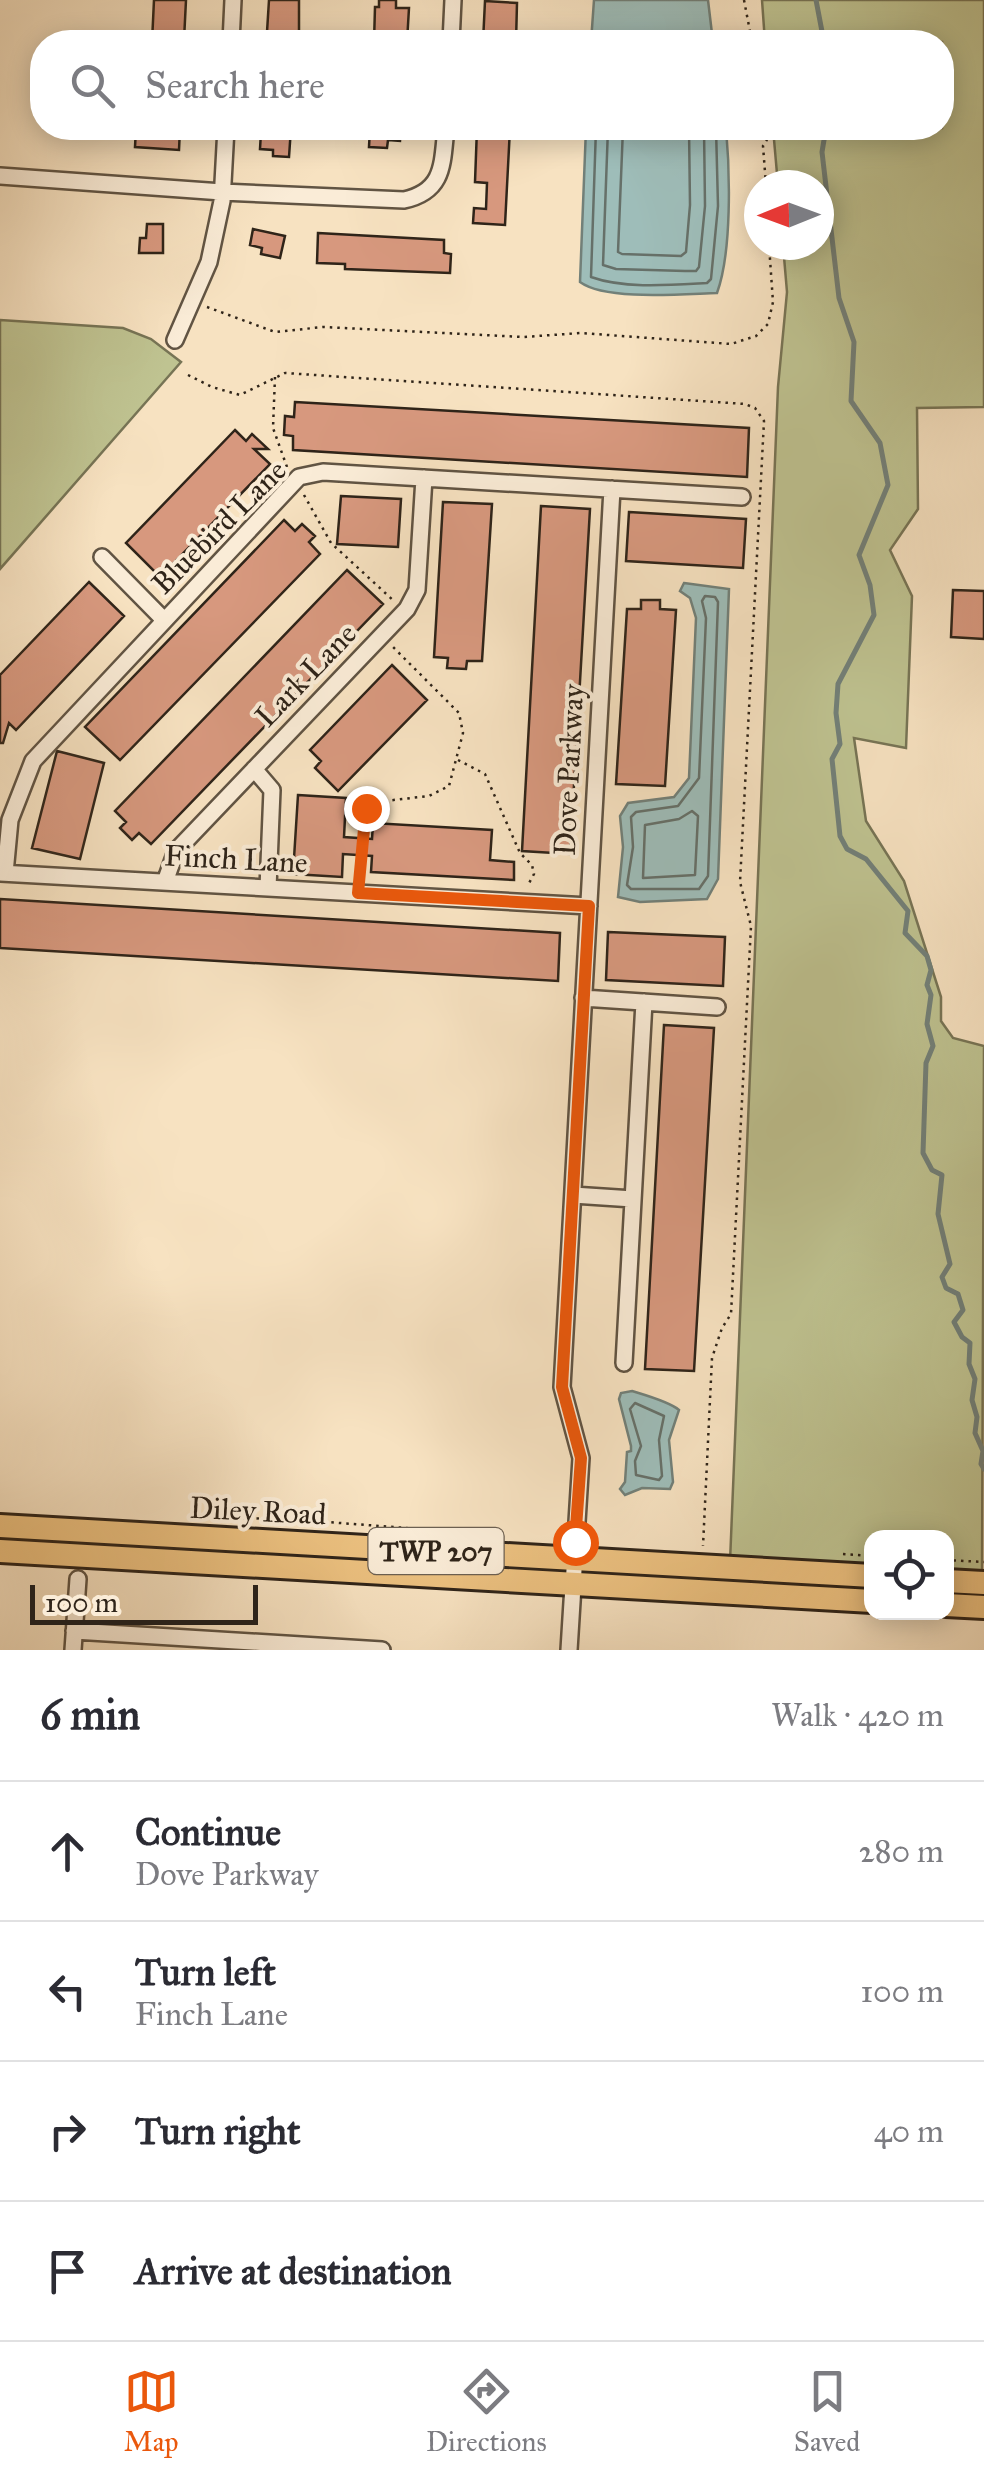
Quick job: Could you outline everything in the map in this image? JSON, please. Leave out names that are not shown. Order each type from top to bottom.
[{"type":"highway","name":"Diley Road","points":[[0,1526],[864,1576]]},
{"type":"highway","name":"Diley Road","points":[[0,1551],[864,1601]]},
{"type":"highway","points":[[954,1581],[984,1583]]},
{"type":"highway","points":[[954,1605],[984,1607]]},
{"type":"street","points":[[232,30],[233,0]]},
{"type":"street","points":[[452,30],[453,0]]},
{"type":"street","points":[[175,340],[208,262],[222,192],[225,140]]},
{"type":"street","points":[[0,176],[404,200],[425,195],[442,168],[445,140]]},
{"type":"street","name":"Bluebird Lane","points":[[3,873],[10,820],[32,761],[296,480],[323,472],[742,497]]},
{"type":"street","name":"Lark Lane","points":[[165,882],[176,851],[405,611],[417,590],[424,478]]},
{"type":"street","name":"Dove Parkway","points":[[569,1650],[581,1458],[562,1387],[612,489]]},
{"type":"street","points":[[102,558],[164,620]]},
{"type":"street","points":[[254,769],[272,790],[268,888]]},
{"type":"street","name":"Finch Lane","points":[[3,873],[589,906]]},
{"type":"street","points":[[584,998],[717,1007]]},
{"type":"street","points":[[624,1363],[644,1002]]},
{"type":"street","points":[[572,1195],[633,1199]]},
{"type":"street","points":[[73,1650],[78,1580]]},
{"type":"street","points":[[74,1632],[125,1642],[382,1650]]},
{"type":"path","points":[[744,0],[750,30]]},
{"type":"path","points":[[765,170],[763,146],[767,140]]},
{"type":"path","points":[[192,302],[275,332],[323,327],[523,336],[582,333],[730,344],[756,336],[768,324],[773,302],[770,260]]},
{"type":"path","points":[[188,375],[212,387],[240,394],[256,390],[285,373],[745,404],[755,408],[764,421],[740,882],[751,926],[731,1314],[712,1358],[703,1548]]},
{"type":"path","points":[[275,376],[273,428],[282,459],[331,543],[405,611]]},
{"type":"path","points":[[358,893],[366,808],[376,802],[429,796],[449,786],[463,733],[459,714],[382,636]]},
{"type":"path","points":[[458,760],[485,774],[520,852],[532,865],[534,874],[515,902]]},
{"type":"path","points":[[954,1560],[984,1562]]},
{"type":"green space","points":[[762,0],[984,0],[984,407],[917,408],[918,509],[890,550],[912,596],[906,748],[854,738],[866,821],[904,881],[941,997],[941,1021],[953,1038],[984,1046],[982,1575],[954,1573],[954,1530],[864,1530],[864,1569],[730,1562],[778,387],[787,292],[784,260],[834,260],[834,170],[777,170],[774,140],[954,140],[954,30],[764,30]]},
{"type":"green space","points":[[0,320],[123,328],[151,339],[181,362],[0,569]]},
{"type":"water","points":[[594,0],[708,0],[712,30],[592,30]]},
{"type":"water","points":[[586,140],[727,140],[727,234],[717,293],[626,294],[580,282]]},
{"type":"water","points":[[684,583],[729,589],[718,879],[707,899],[640,902],[618,897],[623,847],[620,816],[628,803],[674,797],[689,778],[696,618],[690,598],[680,591]]},
{"type":"water","points":[[632,1391],[679,1410],[669,1440],[673,1482],[670,1489],[642,1488],[625,1495],[620,1489],[625,1482],[631,1446],[619,1399],[621,1393]]},
{"type":"building","points":[[154,0],[186,0],[184,30],[153,30]]},
{"type":"building","points":[[269,0],[299,0],[299,30],[267,30]]},
{"type":"building","points":[[379,0],[396,0],[396,8],[409,8],[408,30],[374,30],[375,7],[379,7]]},
{"type":"building","points":[[485,1],[517,3],[516,30],[484,30]]},
{"type":"building","points":[[135,140],[179,140],[179,150],[135,147]]},
{"type":"building","points":[[261,140],[290,140],[289,157],[273,156],[273,150],[260,149]]},
{"type":"building","points":[[369,140],[388,140],[387,148],[369,147]]},
{"type":"building","points":[[477,140],[509,140],[505,225],[473,223],[474,208],[486,209],[487,183],[475,182]]},
{"type":"building","points":[[147,224],[163,224],[163,253],[139,253],[140,238],[146,238]]},
{"type":"building","points":[[253,229],[285,236],[280,258],[261,254],[262,248],[250,245]]},
{"type":"building","points":[[318,233],[444,240],[444,253],[451,254],[450,273],[345,269],[345,264],[317,263]]},
{"type":"building","points":[[295,402],[749,428],[747,477],[293,450],[293,436],[284,435],[285,416],[294,417]]},
{"type":"building","points":[[235,430],[246,441],[252,434],[268,449],[254,449],[270,464],[160,577],[126,543]]},
{"type":"building","points":[[341,496],[401,499],[398,547],[337,544]]},
{"type":"building","points":[[443,502],[492,504],[482,661],[467,661],[466,669],[447,668],[448,658],[434,657]]},
{"type":"building","points":[[541,506],[590,509],[570,854],[522,851]]},
{"type":"building","points":[[629,512],[746,519],[743,568],[626,561]]},
{"type":"building","points":[[284,520],[295,531],[302,524],[315,536],[309,542],[320,554],[120,760],[85,727]]},
{"type":"building","points":[[347,570],[383,604],[151,844],[139,833],[132,840],[120,828],[126,822],[115,811]]},
{"type":"building","points":[[89,582],[124,616],[16,730],[9,723],[0,743],[0,675]]},
{"type":"building","points":[[953,590],[984,591],[984,639],[951,637]]},
{"type":"building","points":[[641,600],[660,600],[660,609],[676,610],[665,786],[616,784],[627,609],[641,609]]},
{"type":"building","points":[[392,665],[427,700],[338,791],[315,768],[321,761],[310,750]]},
{"type":"building","points":[[57,751],[104,763],[80,859],[32,848]]},
{"type":"building","points":[[298,795],[346,798],[344,837],[372,839],[373,823],[492,830],[490,860],[514,862],[514,880],[371,872],[372,856],[343,854],[342,877],[293,874]]},
{"type":"building","points":[[0,899],[560,933],[558,981],[0,948]]},
{"type":"building","points":[[608,932],[725,937],[723,986],[606,980]]},
{"type":"building","points":[[664,1025],[714,1028],[694,1371],[645,1369]]},
{"type":"waterway","points":[[816,0],[822,30]]},
{"type":"waterway","points":[[824,140],[822,152],[839,298],[854,342],[851,401],[880,443],[888,485],[859,555],[870,585],[874,615],[838,684],[840,744],[832,759],[840,836],[847,849],[866,859],[908,911],[905,933],[927,956],[931,970],[927,1024],[933,1046],[926,1063],[923,1153],[932,1170],[942,1175],[938,1214],[950,1264],[942,1277],[946,1288],[958,1294],[963,1310],[954,1322],[970,1343],[975,1433],[983,1451],[984,1469]]},
{"type":"route","points":[[366,808],[358,893],[589,906],[562,1387],[581,1458],[575,1542]]}]
